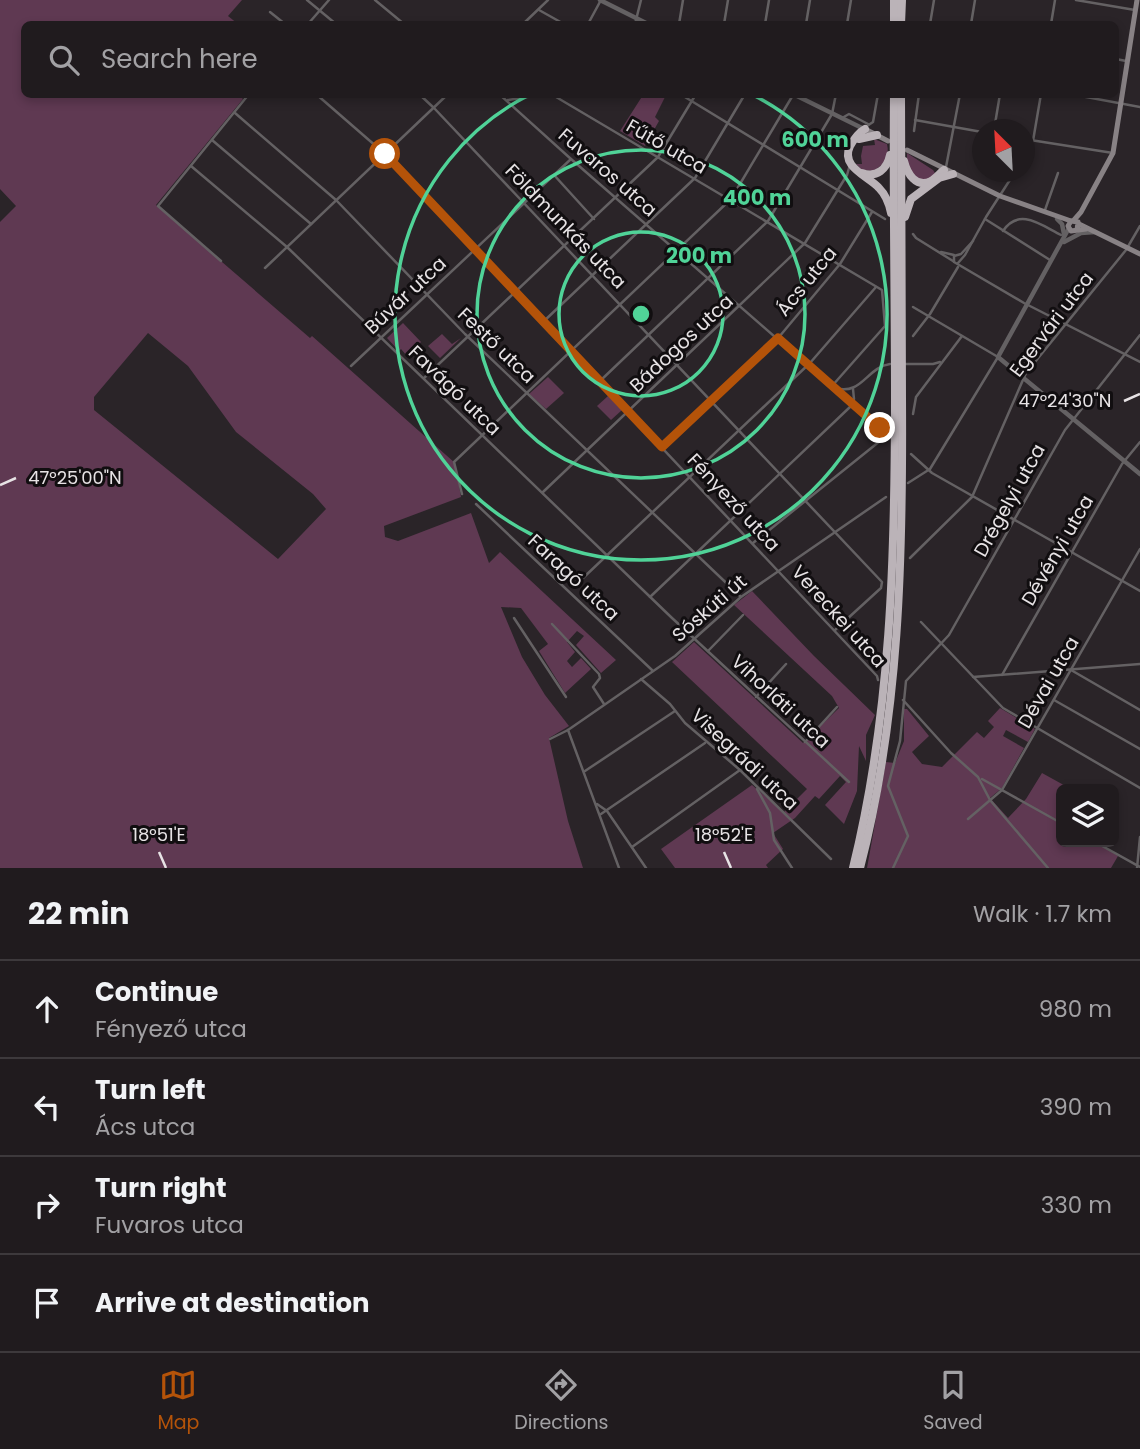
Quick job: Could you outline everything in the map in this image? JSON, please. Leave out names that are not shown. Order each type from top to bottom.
[{"type":"highway","points":[[894,0],[894,21]]},
{"type":"highway","points":[[901,21],[902,0]]},
{"type":"highway","points":[[860,868],[883,759],[899,601],[902,482],[894,98]]},
{"type":"highway","points":[[901,98],[905,165],[912,179],[926,183],[934,180],[940,172]]},
{"type":"highway","points":[[861,130],[851,150],[852,162],[861,172],[876,174],[888,163],[893,131]]},
{"type":"highway","points":[[861,130],[877,135]]},
{"type":"highway","points":[[861,130],[849,149],[849,159],[854,169],[876,185],[888,200],[898,246]]},
{"type":"highway","points":[[853,868],[877,747],[889,637],[895,495],[898,246],[904,147]]},
{"type":"highway","points":[[898,246],[908,203],[940,172]]},
{"type":"highway","points":[[940,172],[953,174]]},
{"type":"main road","points":[[1074,225],[1113,153],[1137,0]]},
{"type":"main road","points":[[877,135],[888,141]]},
{"type":"main road","points":[[904,147],[940,172]]},
{"type":"main road","points":[[953,174],[999,196],[1074,225]]},
{"type":"main road","points":[[1044,212],[1095,232],[1140,254]]},
{"type":"street","points":[[307,0],[332,21]]},
{"type":"street","points":[[311,21],[329,0]]},
{"type":"street","points":[[375,0],[400,21]]},
{"type":"street","points":[[526,21],[548,0]]},
{"type":"street","points":[[590,21],[601,0],[634,21]]},
{"type":"street","points":[[636,21],[641,0]]},
{"type":"street","points":[[680,21],[683,0]]},
{"type":"street","points":[[724,21],[727,0]]},
{"type":"street","points":[[766,21],[769,0]]},
{"type":"street","points":[[806,21],[810,0]]},
{"type":"street","points":[[848,21],[851,0]]},
{"type":"street","points":[[930,21],[934,0]]},
{"type":"street","points":[[972,21],[975,0]]},
{"type":"street","points":[[1052,21],[1055,0]]},
{"type":"street","points":[[1076,0],[1136,10]]},
{"type":"street","points":[[539,10],[559,21]]},
{"type":"street","points":[[270,12],[281,21]]},
{"type":"street","points":[[1119,60],[1128,61]]},
{"type":"street","points":[[221,261],[158,206],[246,98]]},
{"type":"street","name":"Fényező utca","points":[[321,98],[385,154],[778,570]]},
{"type":"street","name":"Földmunkás utca","points":[[424,98],[594,274],[882,582],[881,588],[835,630]]},
{"type":"street","points":[[265,268],[444,98]]},
{"type":"street","name":"Fuvaros utca","points":[[504,98],[884,432],[885,438],[806,500]]},
{"type":"street","points":[[506,100],[519,98]]},
{"type":"street","name":"Fűtő utca","points":[[558,98],[876,287]]},
{"type":"street","points":[[686,98],[885,219]]},
{"type":"street","points":[[423,379],[658,157],[694,98]]},
{"type":"street","points":[[544,322],[695,178],[743,98]]},
{"type":"street","points":[[462,494],[454,462],[731,199],[791,98]]},
{"type":"street","points":[[799,98],[861,130]]},
{"type":"street","points":[[600,381],[768,222],[832,114],[835,98]]},
{"type":"street","points":[[861,130],[873,122],[877,98]]},
{"type":"street","points":[[914,131],[918,98]]},
{"type":"street","points":[[940,172],[954,128],[959,98]]},
{"type":"street","points":[[996,119],[999,98]]},
{"type":"street","points":[[1035,129],[1040,98]]},
{"type":"street","points":[[1090,98],[1140,107]]},
{"type":"street","name":"Festő utca","points":[[235,113],[336,200],[427,296],[741,597]]},
{"type":"street","points":[[842,118],[849,114],[861,130]]},
{"type":"street","points":[[915,120],[972,131]]},
{"type":"street","points":[[212,140],[311,224]]},
{"type":"street","points":[[1035,141],[1113,153]]},
{"type":"street","name":"Búvár utca","points":[[351,366],[571,159]]},
{"type":"street","name":"Favágó utca","points":[[191,166],[287,247],[695,639]]},
{"type":"street","name":"Bádogos utca","points":[[542,493],[805,243],[849,168]]},
{"type":"street","points":[[1044,212],[1058,173]]},
{"type":"street","points":[[554,175],[594,219]]},
{"type":"street","points":[[913,336],[929,316],[1008,182]]},
{"type":"street","name":"Ács utca","points":[[662,447],[778,338],[840,264],[872,212]]},
{"type":"street","points":[[1003,231],[1012,221],[1021,218],[1061,235]]},
{"type":"street","points":[[985,219],[1051,261]]},
{"type":"street","points":[[1057,219],[1064,229],[1061,245]]},
{"type":"street","points":[[908,483],[928,471],[1074,225]]},
{"type":"street","name":"Egervári utca","points":[[911,558],[972,496],[1023,379],[1127,248],[1140,226]]},
{"type":"street","points":[[1061,245],[1081,233],[1095,232]]},
{"type":"street","points":[[913,234],[1027,304],[1140,362]]},
{"type":"street","points":[[938,251],[959,255],[973,240]]},
{"type":"street","points":[[953,261],[954,255]]},
{"type":"street","points":[[959,255],[960,262]]},
{"type":"street","points":[[583,578],[808,365],[876,287],[884,293],[886,324],[832,386],[843,390],[853,389],[876,368],[890,364]]},
{"type":"street","points":[[913,307],[998,357],[1140,474]]},
{"type":"street","name":"Drégelyi utca","points":[[903,700],[905,681],[942,645],[1072,419],[1140,335]]},
{"type":"street","points":[[913,414],[916,397],[962,336]]},
{"type":"street","points":[[906,364],[933,365],[942,361]]},
{"type":"street","points":[[650,597],[852,403],[853,389]]},
{"type":"street","name":"Dévényi utca","points":[[1002,675],[1124,461],[1140,442]]},
{"type":"street","points":[[911,454],[928,471],[1140,592]]},
{"type":"street","name":"Sóskúti út","points":[[550,739],[568,730],[676,656],[741,597],[886,497]]},
{"type":"street","points":[[753,543],[806,500]]},
{"type":"street","name":"Faragó utca","points":[[476,504],[652,671]]},
{"type":"street","name":"Dévai utca","points":[[968,819],[1002,790],[1140,549]]},
{"type":"street","name":"Vereckei utca","points":[[778,570],[878,680]]},
{"type":"street","points":[[708,651],[743,615]]},
{"type":"street","points":[[514,618],[566,697]]},
{"type":"street","points":[[921,621],[1003,708],[1140,788]]},
{"type":"street","points":[[552,624],[599,674],[600,678],[593,687],[604,704]]},
{"type":"street","name":"Vihorláti utca","points":[[695,639],[849,782]]},
{"type":"street","points":[[756,697],[786,664]]},
{"type":"street","points":[[973,677],[1140,664]]},
{"type":"street","points":[[1071,670],[1140,710]]},
{"type":"street","name":"Visegrádi utca","points":[[641,679],[831,859]]},
{"type":"street","points":[[903,700],[951,753],[978,777],[1056,820]]},
{"type":"street","points":[[893,868],[908,836],[888,786],[900,741],[903,700]]},
{"type":"street","points":[[1054,700],[1140,749]]},
{"type":"street","points":[[805,742],[838,707]]},
{"type":"street","points":[[585,771],[674,711]]},
{"type":"street","points":[[568,730],[619,868]]},
{"type":"street","points":[[601,814],[706,742]]},
{"type":"street","points":[[632,847],[740,770]]},
{"type":"street","points":[[978,777],[990,800],[1048,868]]},
{"type":"street","points":[[755,786],[770,813],[774,840],[792,868]]},
{"type":"street","points":[[597,804],[607,811],[646,868]]},
{"type":"street","points":[[1104,847],[1138,867],[1140,837]]},
{"type":"shaded area","points":[[0,0],[242,0],[228,16],[234,21],[21,21],[21,98],[243,99],[156,205],[310,338],[312,336],[455,463],[461,497],[384,526],[385,537],[398,541],[471,513],[489,563],[500,552],[616,660],[601,673],[576,645],[584,636],[577,631],[567,642],[575,652],[567,661],[572,667],[581,658],[591,669],[565,693],[539,651],[548,644],[521,608],[501,607],[522,657],[545,695],[569,726],[549,738],[568,821],[583,868],[0,868],[0,222],[16,206],[0,189]],"holes":[[[148,333],[188,366],[236,432],[313,494],[326,509],[278,559],[94,410],[94,397]]]},
{"type":"shaded area","points":[[641,98],[664,98],[655,117],[659,121],[645,146],[620,131]]},
{"type":"shaded area","points":[[874,139],[887,144],[887,156],[874,171],[862,170],[856,164],[862,164],[863,146],[875,145]]},
{"type":"shaded area","points":[[907,153],[933,170],[935,173],[931,180],[915,179],[907,163]]},
{"type":"shaded area","points":[[403,323],[421,342],[407,356],[387,338]]},
{"type":"shaded area","points":[[442,334],[452,344],[461,338],[440,358],[428,346]]},
{"type":"shaded area","points":[[548,377],[564,393],[546,409],[529,394]]},
{"type":"shaded area","points":[[608,396],[622,410],[611,420],[597,406]]},
{"type":"shaded area","points":[[752,591],[875,715],[866,735],[866,761],[859,746],[857,791],[844,824],[825,805],[846,782],[840,776],[819,799],[815,796],[795,818],[773,833],[783,849],[766,865],[768,868],[675,868],[661,849],[752,785],[784,812],[807,789],[672,662],[694,642],[803,743],[839,708],[832,696],[734,605]]},
{"type":"shaded area","points":[[1000,708],[1035,729],[1028,742],[1006,730],[1003,736],[1024,748],[1002,788],[990,798],[1008,818],[1026,799],[1042,773],[1062,784],[1056,784],[1056,847],[1104,847],[1118,856],[1111,868],[867,868],[886,762],[895,763],[904,741],[904,709],[907,709],[929,736],[912,752],[922,764],[942,767],[977,732],[984,738],[994,727],[988,721]]},
{"type":"route","points":[[385,154],[662,447],[778,338],[880,428]]}]
